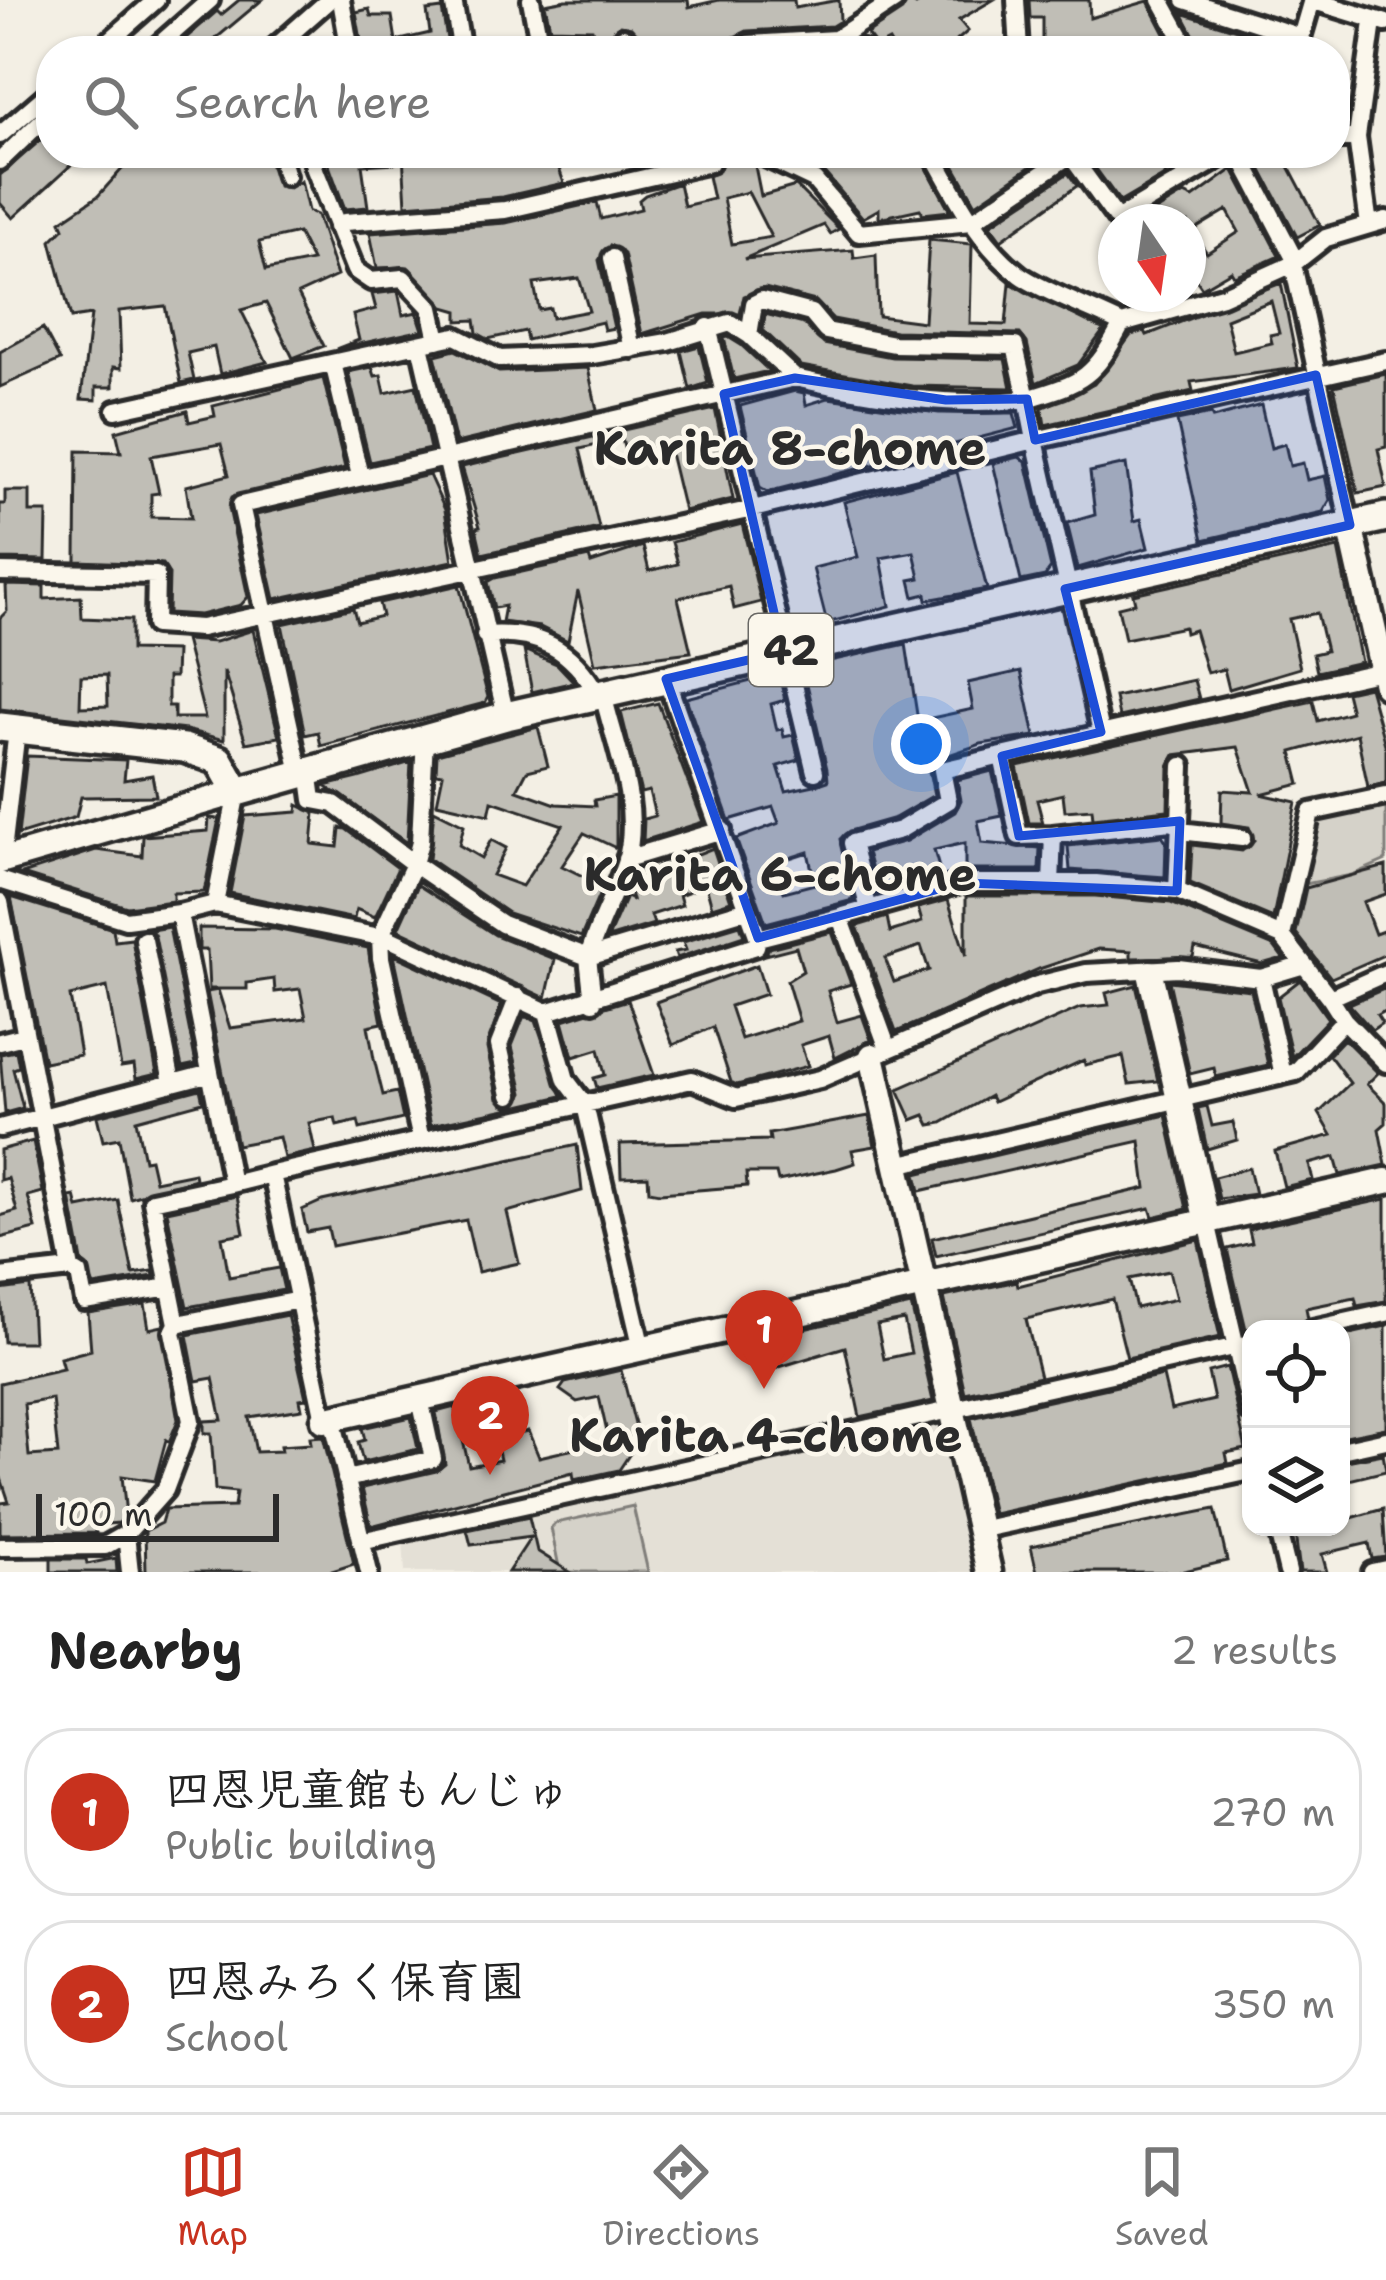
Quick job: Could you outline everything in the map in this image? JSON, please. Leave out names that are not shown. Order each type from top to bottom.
[{"type":"main road","name":"42","points":[[237,792],[506,716],[1386,518]]},
{"type":"main road","points":[[9,729],[184,748],[219,760],[237,792]]},
{"type":"street","points":[[115,36],[156,0]]},
{"type":"street","points":[[169,36],[210,0]]},
{"type":"street","points":[[288,36],[329,0]]},
{"type":"street","points":[[341,0],[347,36]]},
{"type":"street","points":[[453,0],[459,36]]},
{"type":"street","points":[[531,0],[538,36]]},
{"type":"street","points":[[839,36],[865,9],[895,0]]},
{"type":"street","points":[[1016,0],[1018,36]]},
{"type":"street","points":[[1161,0],[1181,36]]},
{"type":"street","points":[[1185,0],[1278,36]]},
{"type":"street","points":[[940,168],[971,222],[1024,278],[1122,324],[1222,296],[1294,263],[1326,238],[1378,222],[1357,136],[1380,23],[1311,1],[1301,36]]},
{"type":"street","points":[[0,135],[36,104]]},
{"type":"street","points":[[0,161],[36,126]]},
{"type":"street","points":[[1350,137],[1357,136]]},
{"type":"street","points":[[284,168],[286,176]]},
{"type":"street","points":[[314,168],[355,271],[371,281],[403,278],[431,308],[429,342],[444,456],[506,716]]},
{"type":"street","points":[[338,227],[578,197],[691,168]]},
{"type":"street","points":[[789,168],[814,180],[860,232],[971,222],[1050,168]]},
{"type":"street","points":[[1080,168],[1117,219],[1203,168]]},
{"type":"street","points":[[869,910],[852,843],[900,830],[948,801],[942,770],[1101,732],[1385,675],[1294,263],[1246,168]]},
{"type":"street","points":[[612,259],[632,349]]},
{"type":"street","points":[[749,335],[754,304],[762,300],[812,313],[826,331],[894,344],[1015,346],[1101,732]]},
{"type":"street","points":[[116,410],[455,337],[500,359],[632,349],[730,323],[795,378]]},
{"type":"street","points":[[748,909],[588,957],[502,924],[334,804],[313,800],[241,505],[795,378],[856,392],[946,400],[1028,399],[1076,385],[1097,371],[1122,324]]},
{"type":"street","points":[[708,327],[815,772]]},
{"type":"street","points":[[0,572],[157,575],[155,625],[201,628],[753,509],[1386,361]]},
{"type":"street","points":[[333,363],[360,476]]},
{"type":"street","points":[[485,635],[521,635],[562,648],[600,694],[631,804],[626,859],[602,907],[588,957],[593,1002]]},
{"type":"street","points":[[1,867],[126,920],[215,904],[380,937],[547,1012],[593,1002],[756,946],[758,938],[666,680]]},
{"type":"street","points":[[1,867],[9,729]]},
{"type":"street","points":[[421,1139],[380,937],[420,842],[425,737]]},
{"type":"street","points":[[1002,756],[1019,836],[1180,826],[1242,838]]},
{"type":"street","points":[[1177,890],[1182,766]]},
{"type":"street","points":[[1,867],[237,792],[215,904]]},
{"type":"street","points":[[1282,936],[1311,812],[1386,796]]},
{"type":"street","points":[[626,859],[722,830]]},
{"type":"street","points":[[1051,883],[1053,835]]},
{"type":"street","points":[[758,938],[961,883],[1177,890],[1282,936],[1344,1020],[1386,1063]]},
{"type":"street","points":[[0,902],[7,979],[24,1036],[70,1270]]},
{"type":"street","points":[[179,913],[232,1184]]},
{"type":"street","points":[[840,917],[880,1052],[897,1165],[988,1572]]},
{"type":"street","points":[[143,940],[172,1083]]},
{"type":"street","points":[[0,1547],[105,1546],[127,1534],[165,1490],[191,1421],[152,1201],[692,1080],[736,1098],[820,1079],[1037,985],[1086,974],[1178,968],[1261,978],[1304,965]]},
{"type":"street","points":[[1150,973],[1207,1222],[1242,1337]]},
{"type":"street","points":[[1330,998],[1386,973]]},
{"type":"street","points":[[1261,978],[1283,1075]]},
{"type":"street","points":[[510,1095],[499,1045],[518,997]]},
{"type":"street","points":[[547,1012],[566,1080],[585,1105],[643,1349]]},
{"type":"street","points":[[897,1165],[1295,1072],[1344,1020]]},
{"type":"street","points":[[0,1042],[24,1036]]},
{"type":"street","points":[[0,1128],[207,1074]]},
{"type":"street","points":[[272,1174],[328,1419],[369,1572]]},
{"type":"street","points":[[328,1419],[1386,1181]]},
{"type":"street","points":[[0,1277],[70,1270],[79,1274],[84,1300],[169,1287]]},
{"type":"street","points":[[177,1324],[299,1300]]},
{"type":"street","points":[[1350,1320],[1386,1312]]},
{"type":"street","points":[[362,1541],[1242,1344]]},
{"type":"street","points":[[346,1479],[433,1459],[420,1399]]},
{"type":"street","points":[[1350,1448],[1386,1440]]},
{"type":"street","points":[[979,1530],[1242,1473]]},
{"type":"street","points":[[127,1534],[130,1572]]},
{"type":"street","points":[[1279,1536],[1288,1572]]},
{"type":"street","points":[[1372,1572],[1386,1569]]},
{"type":"highlighted area","points":[[1316,375],[1350,525],[1065,589],[1101,732],[1002,756],[1019,836],[1180,821],[1177,891],[961,883],[758,938],[666,679],[783,652],[724,394],[795,378],[946,400],[1027,399],[1035,440]]},
{"type":"shaded area","points":[[1386,804],[1386,860],[1352,875],[1300,885],[1315,820]]},
{"type":"shaded area","points":[[933,1423],[945,1428],[977,1572],[405,1572],[403,1539]]},
{"type":"shaded area","points":[[633,1506],[648,1572],[560,1572],[551,1528],[556,1523]]},
{"type":"building","points":[[239,0],[262,0],[219,36],[188,36],[217,11],[221,15]]},
{"type":"building","points":[[688,0],[689,7],[719,0],[794,0],[795,8],[839,0],[840,21],[832,26],[747,31],[736,36],[639,36],[631,27],[620,25],[610,36],[594,36],[592,29],[550,28],[545,4]]},
{"type":"building","points":[[908,0],[916,5],[925,0],[993,0],[959,20],[968,31],[962,36],[867,34],[902,11]]},
{"type":"building","points":[[1029,0],[1089,0],[1090,18],[1148,1],[1166,36],[1042,36],[1042,18],[1030,18]]},
{"type":"building","points":[[369,9],[371,16],[392,16],[395,36],[360,36],[356,12]]},
{"type":"building","points":[[442,9],[446,36],[417,36],[430,33],[427,11]]},
{"type":"building","points":[[1182,13],[1256,36],[1194,36]]},
{"type":"building","points":[[36,144],[36,168],[68,168],[13,218],[0,203],[0,175]]},
{"type":"building","points":[[123,168],[272,168],[278,186],[289,188],[301,181],[308,211],[317,215],[337,276],[298,294],[324,346],[293,358],[266,303],[241,310],[267,362],[220,374],[214,347],[188,353],[194,380],[181,383],[165,306],[119,311],[121,368],[113,367],[113,387],[96,387],[96,400],[81,399],[91,315],[71,318],[51,241],[64,228],[61,221],[98,196]],"holes":[[[298,233],[312,261],[266,270],[259,242]]]},
{"type":"building","points":[[330,168],[362,168],[368,207],[345,209]]},
{"type":"building","points":[[404,168],[559,168],[564,183],[503,197],[406,205]]},
{"type":"building","points":[[720,168],[755,168],[761,196],[796,186],[839,229],[830,234],[824,225],[744,259],[853,250],[854,258],[876,255],[878,316],[924,322],[929,240],[972,244],[970,324],[1006,325],[1010,283],[1104,330],[1078,365],[1036,383],[1027,343],[1020,334],[895,331],[833,319],[816,301],[765,288],[744,296],[740,314],[706,314],[642,334],[624,254],[610,245],[599,260],[614,328],[604,330],[602,322],[527,340],[525,331],[488,339],[477,333],[475,320],[458,321],[458,311],[444,307],[408,267],[377,268],[370,233],[506,223],[597,202],[601,219],[641,209],[639,200],[645,195],[679,183],[684,206],[713,199],[708,176]],"holes":[[[748,192],[771,237],[732,244],[723,198]],[[579,278],[589,311],[552,318],[550,308],[539,310],[534,284]]]},
{"type":"building","points":[[818,168],[927,168],[950,211],[923,214],[920,209],[879,218],[879,209],[863,218]]},
{"type":"building","points":[[956,168],[1028,168],[976,204]]},
{"type":"building","points":[[1095,168],[1163,168],[1166,175],[1120,202]]},
{"type":"building","points":[[1261,168],[1290,168],[1320,225],[1297,237]]},
{"type":"building","points":[[1233,169],[1279,256],[1234,276],[1231,271],[1206,286],[1206,252],[1239,232],[1227,210],[1206,223],[1206,204],[1168,204],[1184,194],[1193,198]]},
{"type":"building","points":[[1068,173],[1077,186],[1001,240],[990,225]]},
{"type":"building","points":[[1281,283],[1298,368],[1191,382],[1193,391],[1045,425],[1042,408],[1094,384],[1131,335],[1145,331],[1147,335]],"holes":[[[1271,301],[1279,333],[1270,335],[1272,343],[1234,352],[1226,319]]]},
{"type":"building","points":[[398,291],[403,315],[417,312],[423,330],[336,349],[359,340],[353,315],[376,309],[372,294]]},
{"type":"building","points":[[765,314],[804,324],[824,344],[892,357],[1005,359],[1011,388],[912,386],[801,366],[763,330]]},
{"type":"building","points":[[43,328],[60,360],[0,387],[0,352]]},
{"type":"building","points":[[724,338],[769,371],[734,379]]},
{"type":"building","points":[[699,346],[708,383],[690,389],[681,351]]},
{"type":"building","points":[[455,350],[499,372],[588,368],[597,410],[456,443],[435,355]]},
{"type":"building","points":[[372,367],[375,376],[381,375],[385,393],[416,386],[430,449],[370,462],[348,372]]},
{"type":"building","points":[[1386,374],[1386,447],[1378,449],[1386,487],[1358,493],[1334,386]]},
{"type":"building","points":[[323,378],[345,468],[232,497],[229,508],[248,597],[241,605],[200,615],[168,613],[169,574],[162,564],[76,561],[77,451],[121,452],[116,431],[187,411],[189,422],[215,416],[213,406]],"holes":[[[221,444],[229,475],[186,486],[191,518],[151,517],[151,494],[159,493],[151,456]]]},
{"type":"building","points":[[795,391],[804,393],[806,405],[828,398],[939,413],[1014,413],[1018,428],[767,492],[760,488],[740,406]]},
{"type":"building","points":[[1261,405],[1271,448],[1285,444],[1290,466],[1303,463],[1307,480],[1325,476],[1330,500],[1323,512],[1203,540],[1177,421],[1211,414],[1213,418]]},
{"type":"building","points":[[715,409],[733,499],[684,511],[670,453],[649,458],[647,447],[625,452],[622,439],[580,449],[599,528],[482,554],[476,528],[480,527],[462,467]]},
{"type":"building","points":[[1019,457],[1026,462],[1051,568],[1045,576],[1021,581],[993,463]]},
{"type":"building","points":[[1126,464],[1134,521],[1141,519],[1148,548],[1078,568],[1067,523],[1095,515],[1090,472]]},
{"type":"building","points":[[957,472],[987,589],[927,600],[926,594],[914,597],[910,580],[920,578],[914,552],[881,558],[890,606],[827,623],[813,568],[858,557],[844,502]]},
{"type":"building","points":[[429,475],[445,510],[453,561],[275,599],[256,515]]},
{"type":"building","points":[[5,491],[30,491],[30,512],[47,512],[46,560],[0,559],[0,504],[5,504]]},
{"type":"building","points":[[742,524],[761,602],[734,609],[729,586],[678,598],[691,652],[595,664],[578,591],[568,641],[540,627],[502,622],[505,606],[494,608],[488,582],[495,578],[589,557],[591,563],[643,546],[649,571],[678,564],[672,542]]},
{"type":"building","points":[[1338,548],[1361,662],[1317,672],[1313,654],[1326,651],[1317,613],[1289,619],[1300,668],[1229,689],[1224,669],[1207,673],[1194,630],[1185,633],[1184,627],[1125,639],[1118,607],[1135,603],[1133,594]]},
{"type":"building","points":[[6,585],[44,586],[44,599],[81,597],[82,618],[131,620],[131,650],[176,651],[175,677],[168,677],[168,706],[174,706],[174,718],[205,718],[185,640],[215,642],[253,630],[279,737],[246,743],[224,671],[224,740],[186,730],[0,709],[0,618],[7,611]],"holes":[[[107,675],[108,706],[80,707],[81,676]]]},
{"type":"building","points":[[459,585],[488,697],[485,703],[321,746],[318,732],[305,735],[282,624],[353,608],[357,622],[382,616],[379,603]]},
{"type":"building","points":[[906,644],[918,721],[973,709],[968,683],[1021,671],[1035,736],[981,744],[934,760],[929,771],[934,795],[895,818],[849,831],[840,839],[853,900],[766,923],[736,839],[779,823],[773,807],[729,820],[686,698],[766,677],[768,683],[780,680],[785,700],[771,704],[777,730],[782,729],[784,737],[793,735],[799,760],[778,766],[786,791],[819,784],[828,781],[827,769],[803,667]],"holes":[[[808,852],[815,884],[784,892],[774,863]]]},
{"type":"building","points":[[524,650],[557,664],[574,682],[532,692]]},
{"type":"building","points":[[1194,680],[1199,699],[1119,717],[1115,697]]},
{"type":"building","points":[[1369,687],[1386,748],[1386,783],[1368,787],[1357,734],[1292,752],[1300,784],[1261,794],[1296,802],[1273,918],[1190,883],[1192,845],[1242,851],[1254,841],[1249,827],[1221,823],[1222,790],[1253,792],[1238,747],[1175,755],[1169,766],[1168,810],[1093,818],[1092,809],[1065,811],[1063,794],[1037,800],[1043,823],[1029,823],[1017,766],[1313,701],[1318,721],[1351,712],[1346,692]]},
{"type":"building","points":[[658,703],[703,822],[643,841],[644,819],[655,816],[649,791],[641,793],[621,712]]},
{"type":"building","points":[[538,727],[548,766],[527,771],[517,790],[556,804],[595,806],[594,800],[616,796],[616,848],[584,833],[562,866],[603,886],[581,937],[508,913],[429,859],[434,810],[464,825],[459,845],[481,858],[491,840],[506,848],[492,875],[522,886],[563,825],[492,801],[489,815],[437,803],[443,774],[436,773],[437,754]]},
{"type":"building","points":[[27,756],[126,760],[124,780],[152,775],[156,796],[81,797],[76,817],[18,835]]},
{"type":"building","points":[[411,762],[407,843],[325,786],[358,778]]},
{"type":"building","points":[[992,771],[1002,816],[978,821],[982,843],[1040,848],[1039,870],[965,870],[965,843],[934,850],[941,875],[878,893],[867,852],[906,841],[955,812],[961,800],[957,780]]},
{"type":"building","points":[[298,805],[315,813],[312,844],[338,847],[340,828],[346,829],[398,868],[375,917],[356,909],[354,919],[230,893],[245,816],[297,812]]},
{"type":"building","points":[[209,818],[219,819],[204,892],[173,893],[173,901],[127,907],[22,874],[96,850],[142,856],[143,836],[208,831]]},
{"type":"building","points":[[1162,836],[1165,877],[1070,870],[1068,846]]},
{"type":"building","points":[[713,848],[731,901],[712,907],[706,885],[679,895],[682,905],[651,915],[654,924],[608,938],[626,897],[632,900],[629,888],[637,869],[668,860],[670,865]]},
{"type":"building","points":[[1386,866],[1386,894],[1363,902],[1375,934],[1386,930],[1386,954],[1331,978],[1296,933],[1306,888]]},
{"type":"building","points":[[418,885],[495,935],[555,959],[546,998],[398,929]]},
{"type":"building","points":[[966,896],[1095,896],[1171,903],[1274,946],[1283,958],[1262,964],[1195,947],[1193,957],[1131,958],[1131,951],[1099,949],[1039,969],[896,1032],[857,926],[887,917],[890,932],[922,922],[918,908],[948,900],[966,956]],"holes":[[[921,946],[929,970],[894,982],[885,958]]]},
{"type":"building","points":[[11,897],[113,929],[115,941],[132,939],[157,1074],[136,1079],[134,1065],[121,1067],[107,987],[70,996],[80,1055],[44,1062]]},
{"type":"building","points":[[740,925],[744,936],[677,958],[675,952],[686,950],[683,942]]},
{"type":"building","points":[[169,927],[196,1064],[182,1067],[151,930]]},
{"type":"building","points":[[199,928],[275,929],[368,948],[382,1023],[368,1026],[374,1059],[383,1095],[397,1092],[403,1119],[360,1129],[358,1121],[337,1126],[335,1118],[309,1123],[315,1151],[284,1158],[279,1137],[237,1145],[207,992],[218,990],[230,1028],[306,1018],[300,989],[275,992],[274,979],[247,983],[247,989],[209,989],[207,950],[199,950]]},
{"type":"building","points":[[832,932],[851,984],[828,991],[837,1022],[862,1015],[871,1040],[835,1058],[829,1036],[801,1045],[808,1066],[737,1085],[731,1082],[713,1027],[673,1045],[656,1002],[757,965],[766,994],[730,1006],[741,1039],[799,1021],[787,981],[803,971],[796,947],[765,955],[769,948]]},
{"type":"building","points":[[394,955],[501,1005],[487,1048],[498,1099],[511,1108],[431,1125]]},
{"type":"building","points":[[1300,980],[1328,1019],[1292,1057],[1278,997]]},
{"type":"building","points":[[1169,981],[1251,990],[1268,1065],[1216,1077],[1214,1068],[1190,1074]]},
{"type":"building","points":[[1136,985],[1158,1081],[1129,1084],[1123,1056],[1085,1065],[1084,1060],[993,1102],[990,1096],[942,1123],[930,1125],[925,1115],[912,1120],[898,1089],[1080,1008],[1109,1005],[1106,993]]},
{"type":"building","points":[[1386,988],[1386,1010],[1377,1015],[1382,1023],[1372,1030],[1349,1004]]},
{"type":"building","points":[[628,1000],[654,1075],[597,1088],[594,1078],[605,1075],[599,1049],[573,1057],[563,1020]]},
{"type":"building","points":[[524,1016],[536,1021],[562,1096],[515,1107],[523,1093],[512,1046]]},
{"type":"building","points":[[1344,1039],[1378,1073],[1367,1084],[1386,1103],[1386,1123],[1379,1129],[1386,1165],[1340,1175],[1335,1157],[1309,1164],[1313,1180],[1284,1187],[1275,1151],[1332,1135],[1319,1113],[1350,1083],[1329,1055]]},
{"type":"building","points":[[16,1051],[19,1067],[13,1069],[23,1108],[5,1113],[0,1054]]},
{"type":"building","points":[[200,1089],[203,1102],[136,1120],[144,1160],[150,1159],[155,1181],[194,1173],[195,1179],[130,1198],[119,1138],[103,1141],[97,1116]]},
{"type":"building","points":[[1207,1106],[1212,1126],[1233,1122],[1237,1140],[1207,1149],[1198,1108]]},
{"type":"building","points":[[1166,1115],[1187,1209],[1153,1217],[1150,1208],[936,1256],[932,1238],[1146,1188],[1140,1141],[920,1191],[916,1174]]},
{"type":"building","points":[[869,1116],[875,1146],[852,1150],[855,1163],[836,1169],[778,1181],[776,1173],[746,1173],[747,1186],[660,1193],[649,1191],[648,1176],[621,1177],[620,1144],[770,1140],[769,1134]]},
{"type":"building","points":[[33,1141],[43,1192],[28,1196],[36,1229],[0,1238],[0,1216],[17,1211],[8,1178],[0,1180],[0,1150]]},
{"type":"building","points":[[577,1145],[582,1191],[507,1212],[519,1263],[478,1272],[466,1220],[332,1246],[328,1228],[307,1232],[302,1210],[322,1201]]},
{"type":"building","points":[[1249,1168],[1255,1194],[1219,1199],[1214,1177]]},
{"type":"building","points":[[75,1196],[78,1208],[118,1200],[133,1274],[153,1271],[154,1276],[94,1286],[82,1261],[70,1197]]},
{"type":"building","points":[[237,1196],[244,1233],[222,1237],[229,1277],[279,1268],[284,1290],[187,1307],[167,1211]]},
{"type":"building","points":[[1386,1199],[1386,1301],[1357,1306],[1355,1298],[1306,1308],[1306,1320],[1244,1320],[1227,1249],[1252,1243],[1249,1230]]},
{"type":"building","points":[[1198,1240],[1220,1337],[1127,1358],[1112,1299],[1026,1319],[1040,1377],[965,1393],[944,1297],[1017,1281],[1018,1286]],"holes":[[[1169,1271],[1176,1299],[1136,1308],[1129,1279]]]},
{"type":"building","points":[[30,1286],[33,1342],[4,1342],[0,1290]]},
{"type":"building","points":[[145,1304],[149,1329],[162,1326],[178,1420],[169,1442],[166,1440],[155,1481],[122,1476],[126,1515],[119,1523],[95,1525],[96,1533],[0,1534],[0,1503],[9,1502],[0,1475],[0,1383],[63,1369],[60,1358],[91,1350],[88,1313]],"holes":[[[52,1399],[58,1454],[29,1456],[24,1404]]]},
{"type":"building","points":[[911,1305],[933,1401],[860,1417],[845,1347],[766,1371],[759,1339]],"holes":[[[904,1320],[911,1353],[884,1359],[877,1325]]]},
{"type":"building","points":[[287,1315],[306,1398],[300,1399],[302,1409],[249,1417],[256,1452],[311,1444],[310,1437],[323,1436],[354,1564],[329,1572],[146,1572],[145,1531],[161,1523],[165,1509],[234,1507],[236,1492],[215,1490],[211,1433],[204,1433],[204,1421],[222,1420],[213,1378],[196,1381],[187,1335]]},
{"type":"building","points":[[1386,1326],[1386,1428],[1350,1435],[1350,1428],[1350,1334]]},
{"type":"building","points":[[1227,1367],[1242,1432],[1242,1450],[1226,1453],[1228,1463],[993,1514],[971,1418],[1163,1376],[1171,1410],[1214,1400],[1208,1372]]},
{"type":"building","points":[[621,1370],[639,1440],[619,1470],[574,1480],[573,1473],[371,1526],[362,1488],[436,1471],[445,1464],[436,1412],[455,1407],[469,1466],[500,1460],[495,1438],[528,1431],[539,1457],[609,1441],[599,1397],[577,1402],[560,1390],[565,1383]]},
{"type":"building","points":[[411,1417],[418,1449],[363,1462],[358,1442],[365,1440],[362,1428]]},
{"type":"building","points":[[1383,1454],[1386,1471],[1350,1480],[1350,1460]]},
{"type":"building","points":[[1215,1509],[1227,1561],[1180,1572],[1037,1572],[1031,1546]]},
{"type":"building","points":[[1383,1509],[1386,1557],[1372,1559],[1369,1543],[1322,1554],[1327,1572],[1300,1572],[1295,1536],[1350,1536],[1350,1518]]},
{"type":"building","points":[[529,1517],[537,1551],[570,1572],[508,1572],[531,1537],[471,1545],[467,1530]]},
{"type":"building","points":[[116,1558],[117,1572],[51,1572],[51,1559],[86,1559],[87,1564]]},
{"type":"place","name":"四恩児童館もんじゅ","points":[[764,1389]]},
{"type":"place","name":"四恩みろく保育園","points":[[490,1475]]},
{"type":"district","name":"Karita 8-chome","points":[[790,448]]},
{"type":"district","name":"Karita 6-chome","points":[[780,874]]},
{"type":"district","name":"Karita 4-chome","points":[[766,1435]]}]
